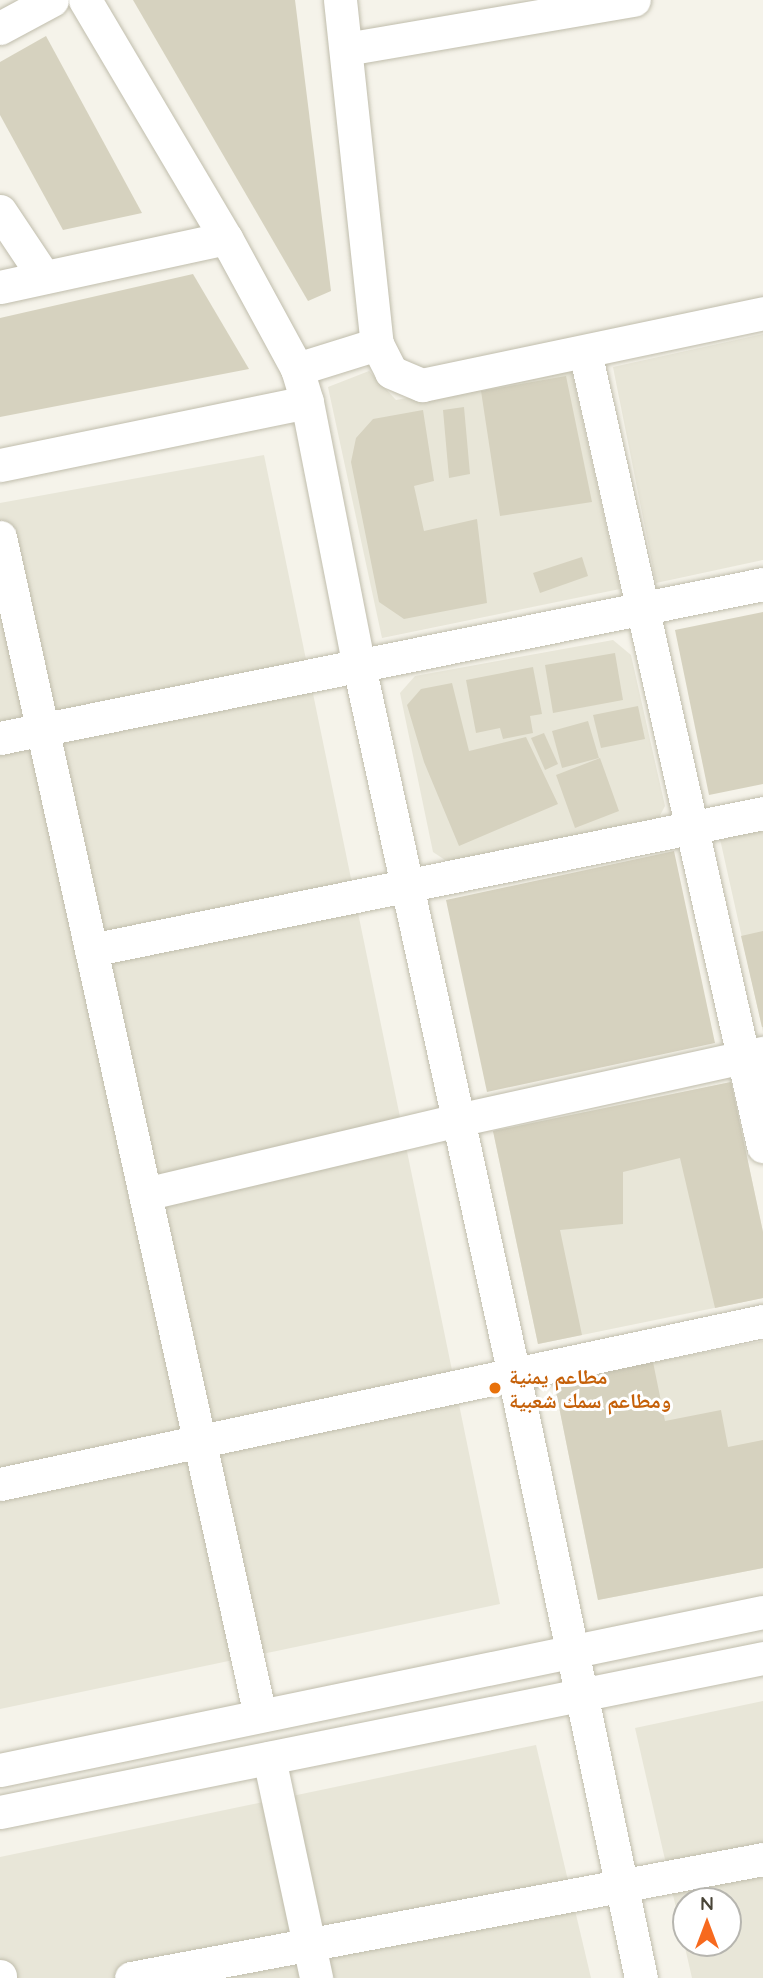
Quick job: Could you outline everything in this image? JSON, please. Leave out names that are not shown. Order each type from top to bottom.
[{"type":"street","points":[[0,28],[52,0]]},
{"type":"street","points":[[85,0],[226,238],[297,369],[307,402],[359,666],[514,1374],[641,1978]]},
{"type":"street","points":[[340,0],[377,344],[391,372],[422,385],[763,313]]},
{"type":"street","points":[[346,49],[634,0]]},
{"type":"street","points":[[0,211],[44,277]]},
{"type":"street","points":[[0,287],[226,238]]},
{"type":"street","points":[[297,369],[377,344]]},
{"type":"street","points":[[585,352],[691,829],[753,1055],[763,1146]]},
{"type":"street","points":[[0,465],[307,402]]},
{"type":"street","points":[[0,537],[260,1716]]},
{"type":"street","points":[[0,738],[763,584]]},
{"type":"street","points":[[91,950],[763,813]]},
{"type":"street","points":[[145,1194],[753,1055]]},
{"type":"street","points":[[0,1485],[763,1321]]},
{"type":"street","points":[[0,1770],[763,1612]]},
{"type":"street","points":[[0,1812],[763,1658]]},
{"type":"street","points":[[269,1758],[316,1978]]},
{"type":"street","points":[[131,1978],[763,1859]]},
{"type":"shaded area","points":[[763,334],[763,560],[656,583],[613,367]]},
{"type":"shaded area","points":[[571,368],[620,589],[382,638],[328,387],[369,371],[396,400]]},
{"type":"shaded area","points":[[264,455],[500,1604],[0,1709],[0,503]]},
{"type":"shaded area","points":[[613,640],[631,655],[665,806],[658,819],[451,864],[433,852],[400,693],[415,676]]},
{"type":"shaded area","points":[[763,829],[763,1032],[720,839]]},
{"type":"shaded area","points":[[731,1082],[763,1232],[763,1298],[538,1344],[493,1131]]},
{"type":"shaded area","points":[[763,1341],[763,1568],[598,1600],[554,1382]]},
{"type":"shaded area","points":[[763,1701],[763,1978],[692,1978],[687,1957],[742,1957],[742,1887],[672,1887],[672,1890],[635,1728]]},
{"type":"shaded area","points":[[536,1745],[591,1978],[0,1978],[0,1857]]},
{"type":"building","points":[[133,0],[295,0],[331,291],[308,301]]},
{"type":"building","points":[[46,36],[142,213],[63,230],[0,115],[0,62]]},
{"type":"building","points":[[193,274],[249,369],[0,417],[0,318]]},
{"type":"building","points":[[566,376],[592,502],[500,516],[481,391]]},
{"type":"building","points":[[464,407],[470,474],[449,478],[443,410]]},
{"type":"building","points":[[423,410],[434,481],[414,486],[424,531],[477,519],[487,603],[404,619],[379,602],[351,462],[356,438],[373,419]]},
{"type":"building","points":[[582,557],[588,576],[540,593],[533,573]]},
{"type":"building","points":[[763,612],[763,784],[709,795],[675,630]]},
{"type":"building","points":[[615,653],[623,700],[553,713],[545,665]]},
{"type":"building","points":[[533,667],[542,714],[530,716],[533,733],[503,739],[500,728],[476,733],[466,680]]},
{"type":"building","points":[[452,683],[469,751],[526,737],[558,804],[459,846],[424,762],[407,705],[421,689]]},
{"type":"building","points":[[638,706],[645,739],[601,748],[593,715]]},
{"type":"building","points":[[588,721],[599,758],[562,768],[552,731]]},
{"type":"building","points":[[544,733],[558,764],[545,770],[531,738]]},
{"type":"building","points":[[600,758],[619,811],[575,828],[556,775]]},
{"type":"building","points":[[674,851],[715,1043],[487,1092],[446,900]]},
{"type":"building","points":[[763,931],[763,1027],[762,1027],[741,936]]},
{"type":"building","points":[[731,1082],[763,1232],[763,1298],[715,1308],[680,1158],[623,1172],[623,1224],[560,1230],[582,1335],[538,1344],[493,1131]]},
{"type":"building","points":[[653,1362],[665,1421],[721,1410],[728,1447],[763,1440],[763,1568],[598,1600],[554,1382]]},
{"type":"place","name":"مطاعم يمنية ومطاعم سمك شعبية","points":[[495,1388]]}]
